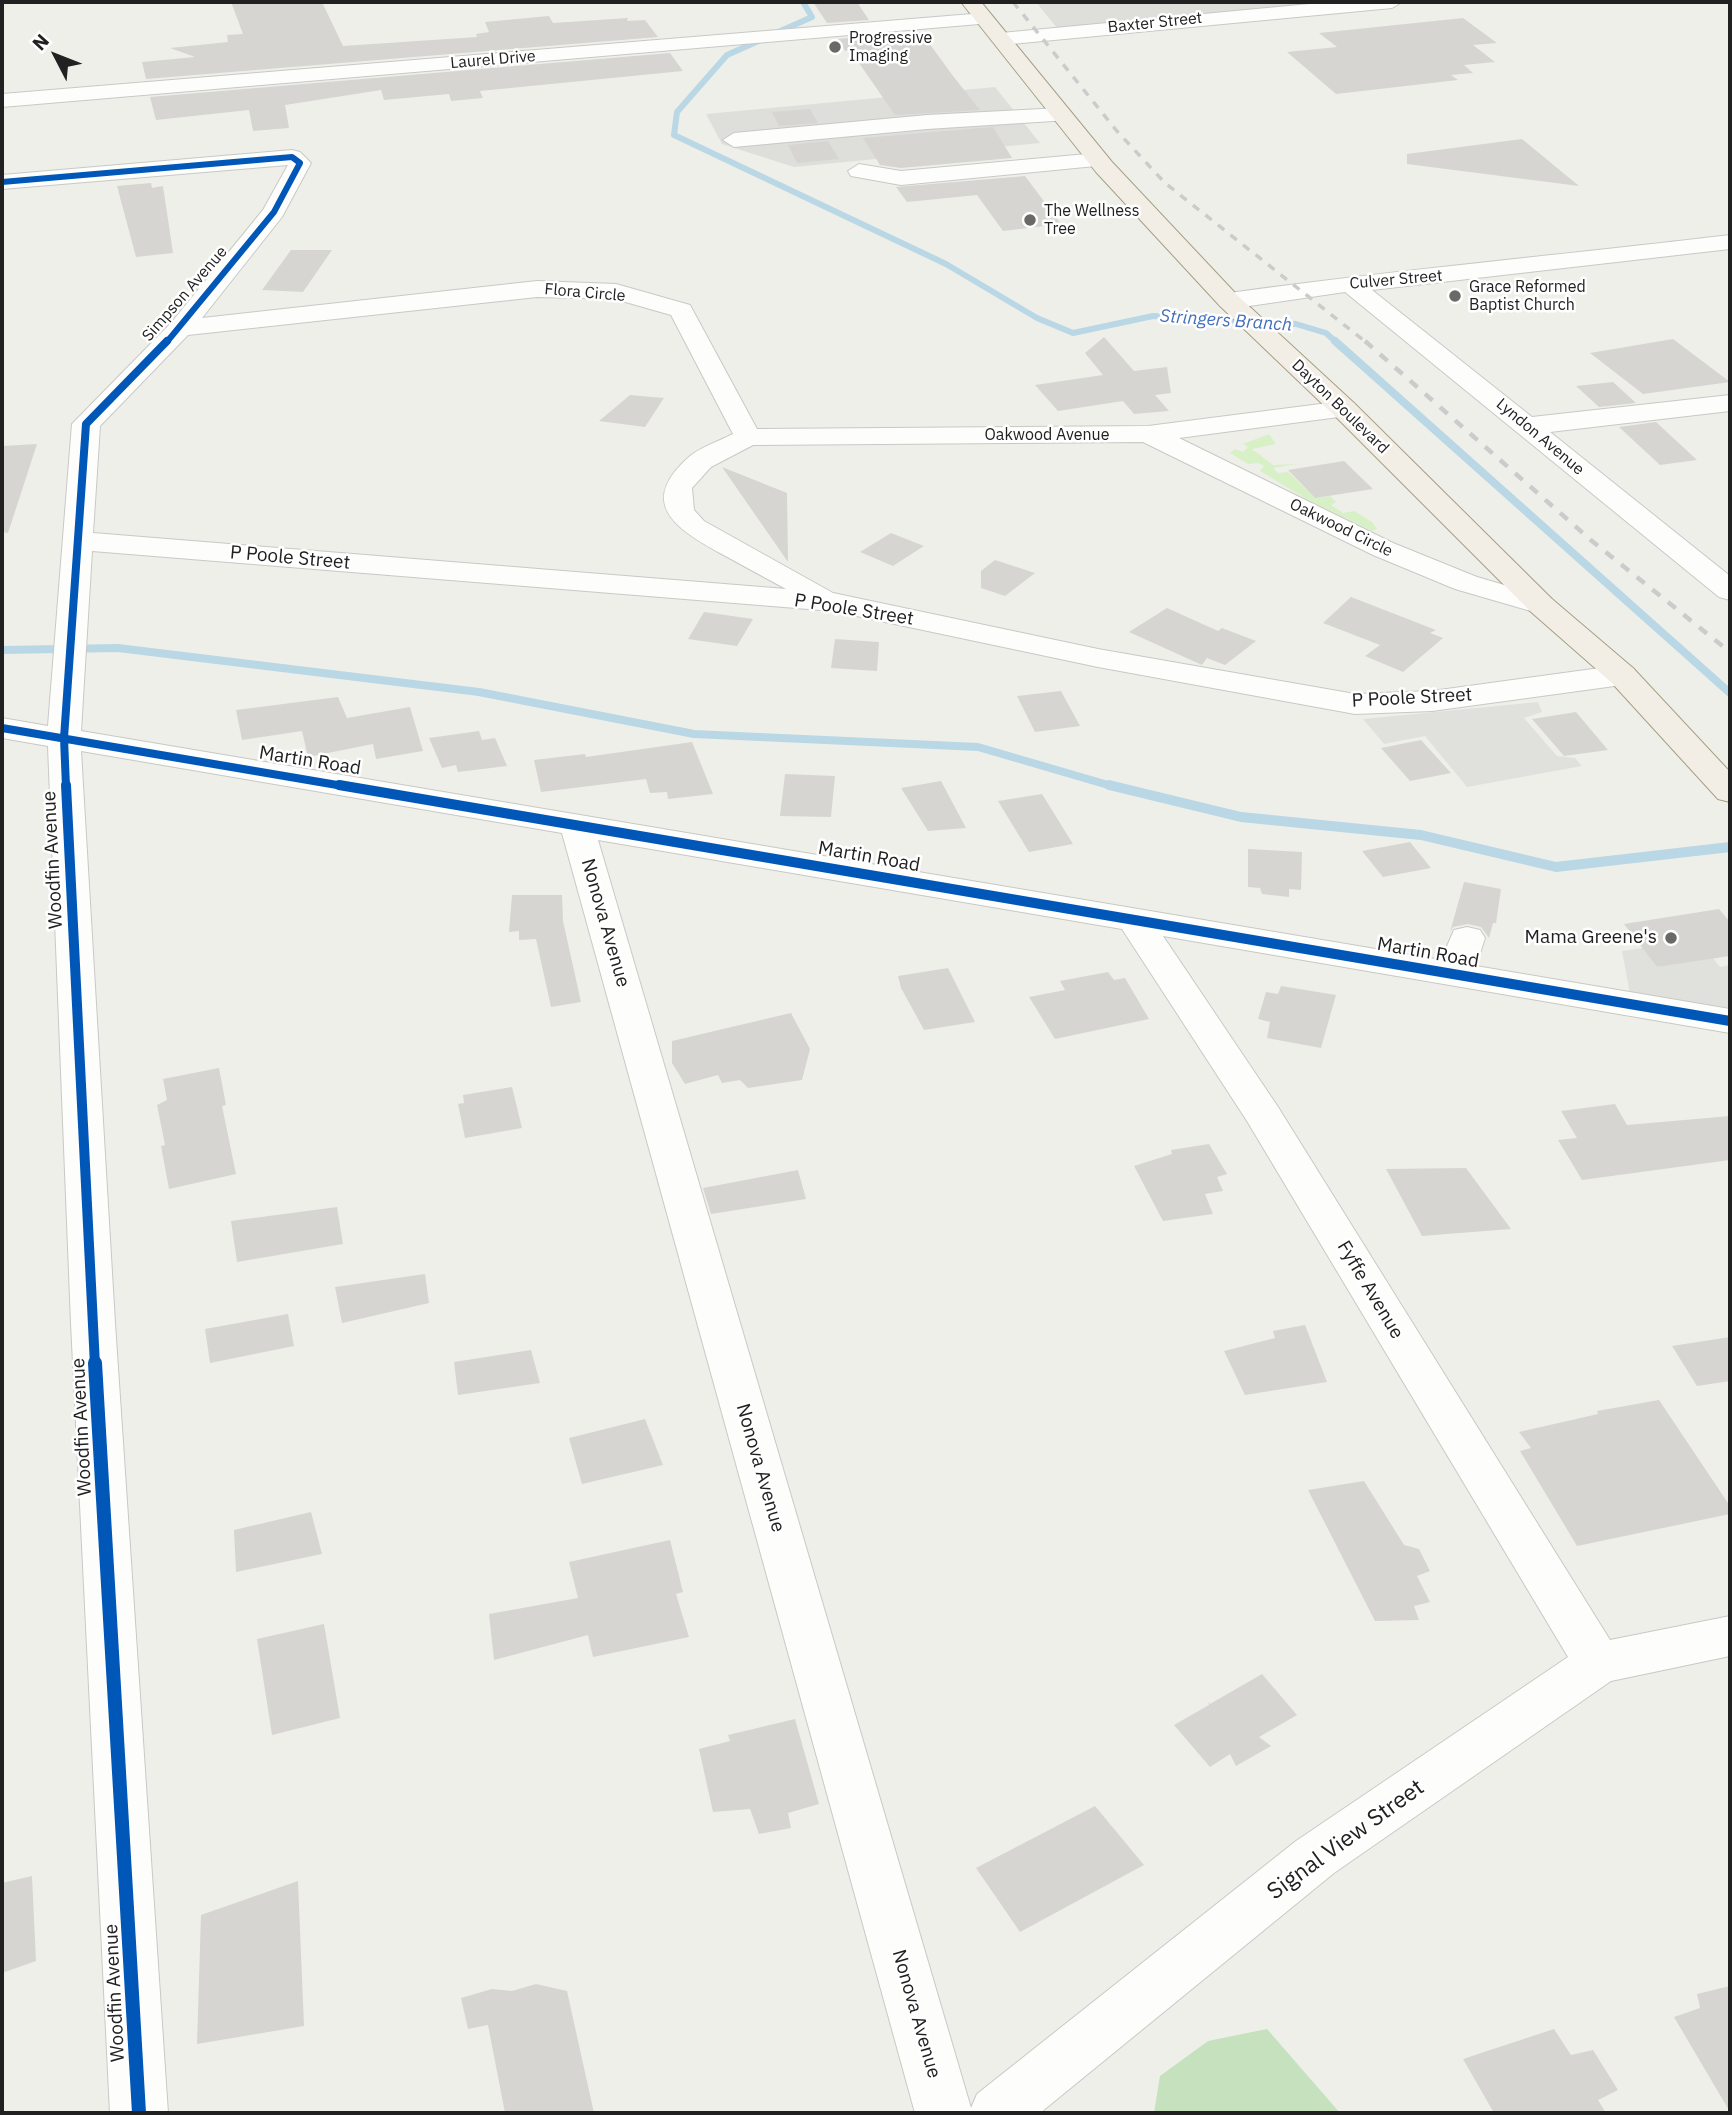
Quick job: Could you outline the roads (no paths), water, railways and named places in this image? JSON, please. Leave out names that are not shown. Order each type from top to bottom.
[{"type":"main road","name":"Dayton Boulevard","points":[[985,20],[1098,160],[1228,301],[1345,410],[1541,605],[1622,675],[1730,792]]},
{"type":"street","name":"Baxter Street","points":[[985,20],[1104,20],[1392,2]]},
{"type":"street","name":"Laurel Drive","points":[[2,101],[985,20]]},
{"type":"street","points":[[734,141],[855,119],[1061,115]]},
{"type":"street","name":"Simpson Avenue","points":[[2,182],[292,157],[300,163],[274,212],[180,328],[86,424],[64,738]]},
{"type":"street","points":[[859,172],[901,178],[1098,160]]},
{"type":"street","name":"Culver Street","points":[[1228,301],[1350,284],[1437,277],[1730,242]]},
{"type":"street","name":"Lyndon Avenue","points":[[1350,284],[1730,591]]},
{"type":"street","name":"Flora Circle","points":[[180,328],[537,289],[616,292],[681,310],[748,437]]},
{"type":"street","points":[[1529,426],[1730,403]]},
{"type":"street","name":"Oakwood Avenue","points":[[748,437],[1149,434],[1345,410]]},
{"type":"street","name":"Oakwood Circle","points":[[1149,434],[1383,549],[1466,583],[1541,605]]},
{"type":"street","points":[[748,437],[701,461],[678,488],[680,512],[694,527],[833,602]]},
{"type":"street","name":"P Poole Street","points":[[78,541],[833,602],[1098,658],[1355,704],[1432,701],[1622,675]]},
{"type":"street","name":"Martin Road","points":[[2,728],[576,823],[1135,922],[1265,940],[1454,976],[1730,1021]]},
{"type":"street","name":"Woodfin Avenue","points":[[64,738],[93,1324],[139,2113]]},
{"type":"street","name":"Nonova Avenue","points":[[576,823],[944,2113]]},
{"type":"street","name":"Fyffe Avenue","points":[[1135,922],[1264,1116],[1598,1663]]},
{"type":"street","points":[[1454,976],[1466,938]]},
{"type":"street","name":"Signal View Street","points":[[998,2113],[1315,1857],[1598,1663],[1730,1636]]},
{"type":"waterway","name":"Stringers Branch","points":[[803,2],[812,17],[727,55],[677,112],[674,135],[946,264],[1037,318],[1073,333],[1153,316],[1296,324],[1326,333],[1337,343]]},
{"type":"waterway","name":"Stringers Branch","points":[[1335,341],[1730,693]]},
{"type":"waterway","points":[[2,650],[118,648],[479,692],[694,734],[978,747],[1115,787]]},
{"type":"waterway","points":[[1109,785],[1241,817],[1421,835],[1556,867],[1730,847]]},
{"type":"railway","points":[[1013,2],[1116,130],[1165,183],[1367,343]]},
{"type":"railway","points":[[1365,341],[1592,541],[1730,652]]},
{"type":"place","name":"Progressive Imaging","points":[[835,47]]},
{"type":"place","name":"The Wellness Tree","points":[[1030,220]]},
{"type":"place","name":"Grace Reformed Baptist Church","points":[[1455,296]]},
{"type":"place","name":"Mama Greene's","points":[[1671,938]]}]
